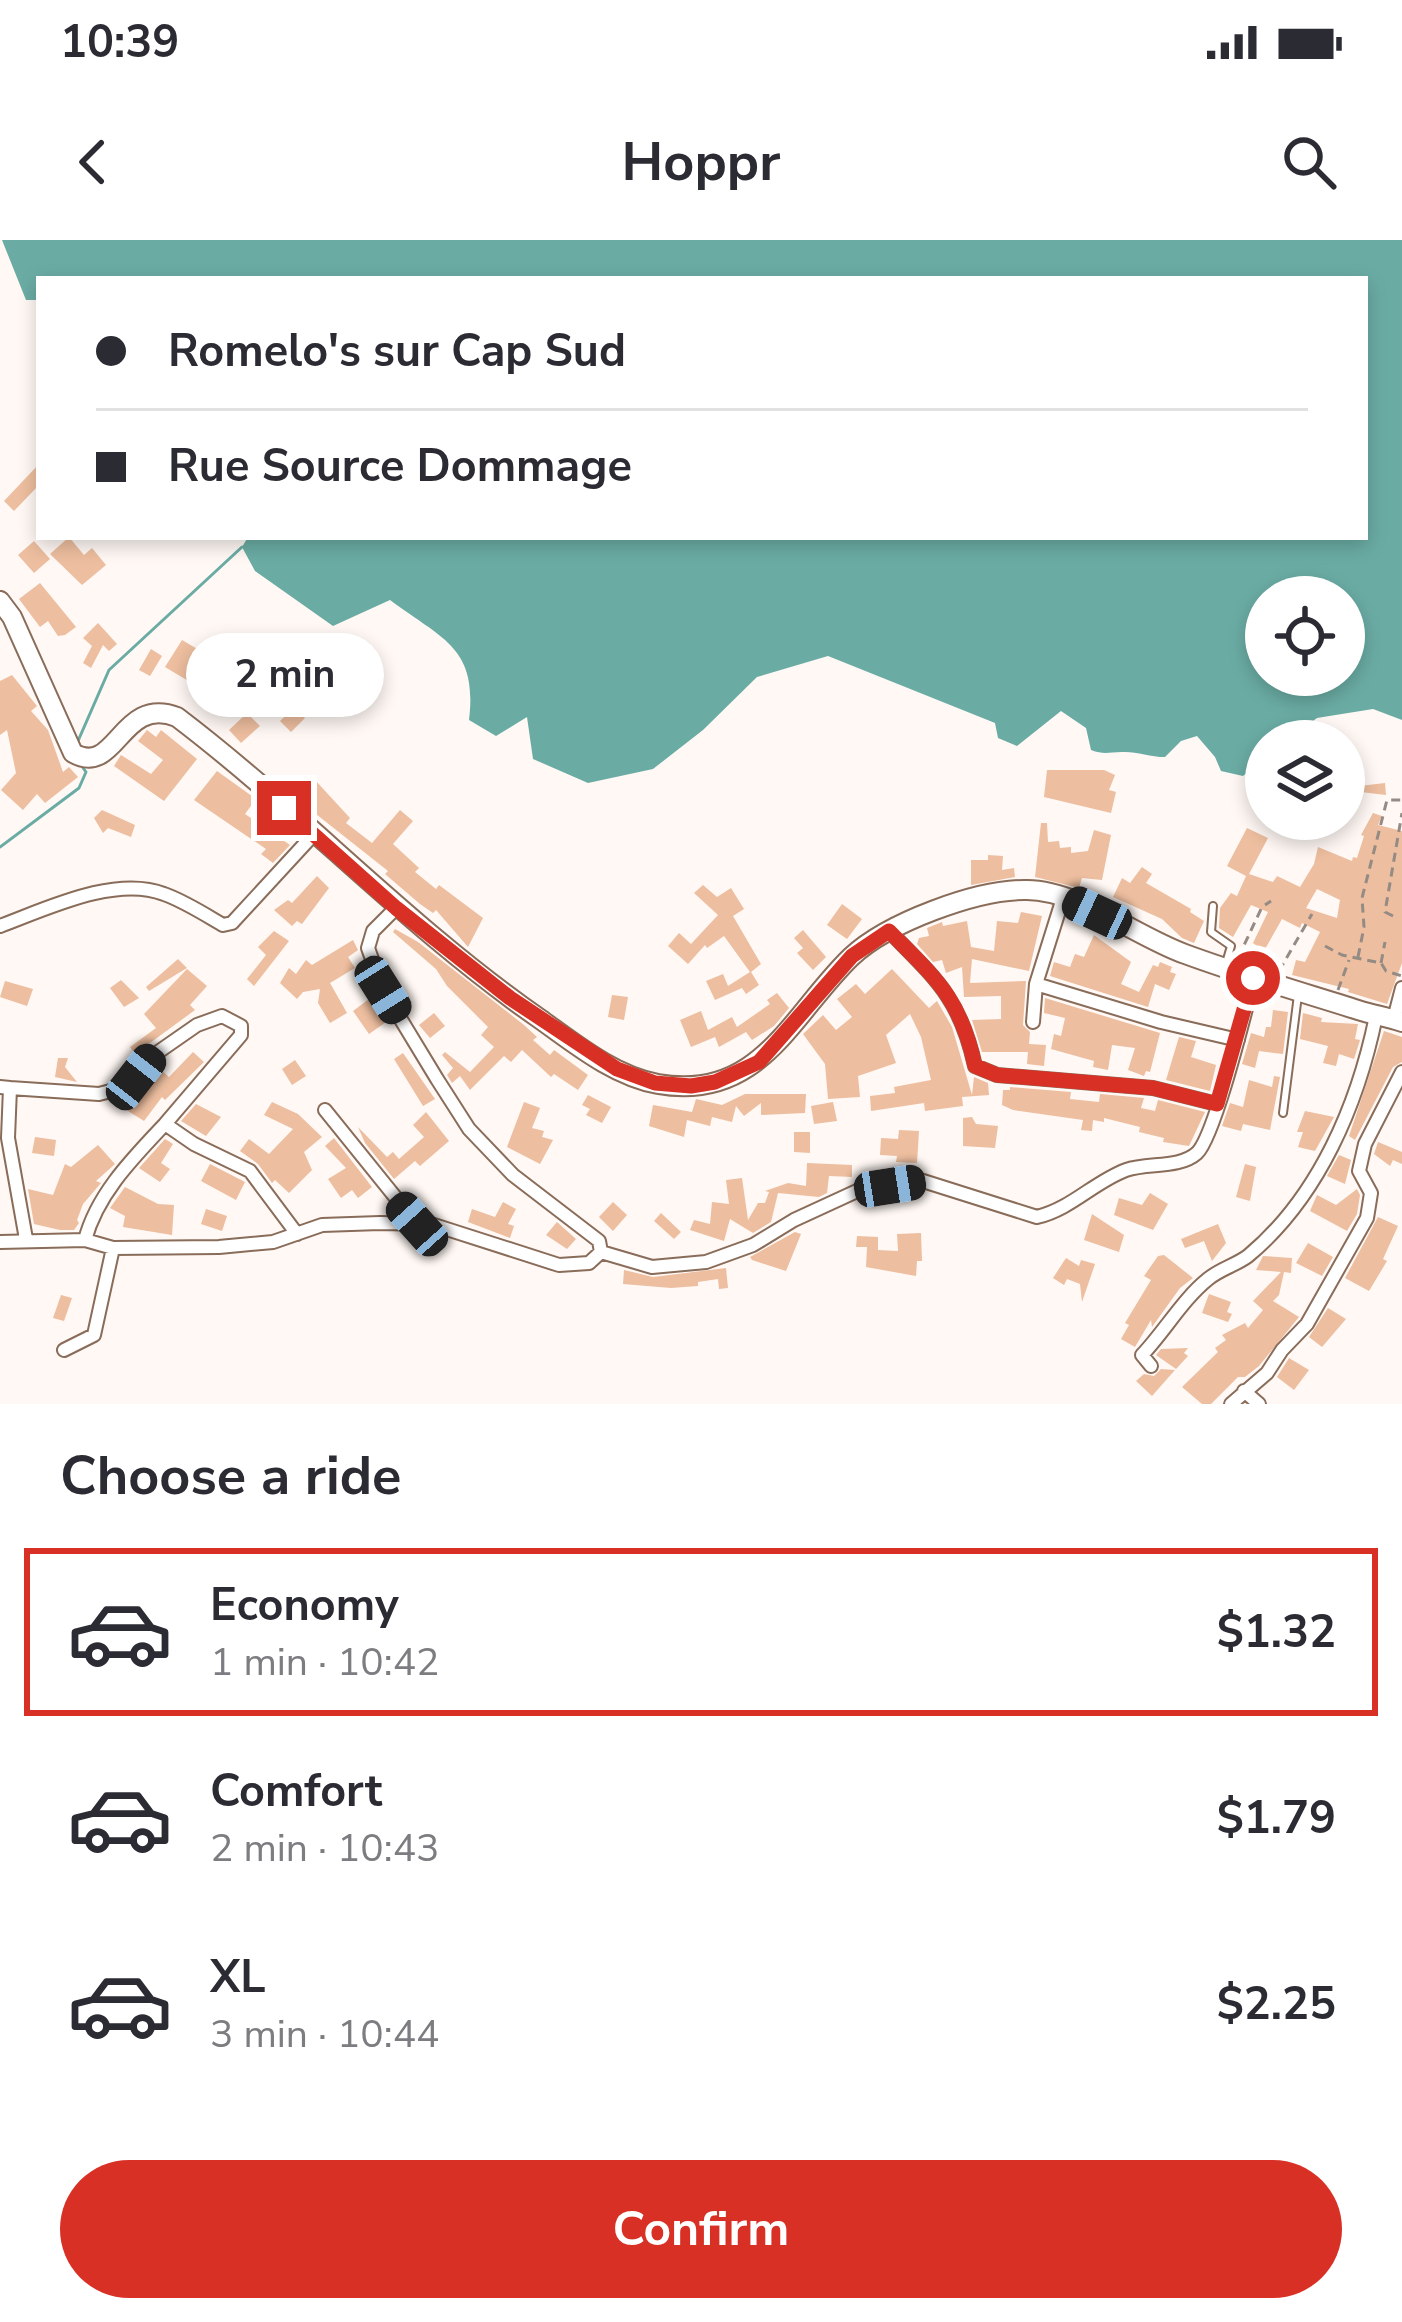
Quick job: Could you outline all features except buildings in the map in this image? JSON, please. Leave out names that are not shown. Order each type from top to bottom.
[{"type":"main road","points":[[0,601],[73,753],[83,759],[102,755],[133,721],[149,713],[167,714],[193,730],[396,908],[510,998],[634,1077],[675,1086],[715,1082],[759,1062],[852,956],[889,931],[994,893],[1027,890],[1063,898],[1180,953],[1391,1019]]},
{"type":"street","points":[[0,926],[60,901],[134,889],[162,892],[223,925],[232,923],[314,835]]},
{"type":"street","points":[[1033,1022],[1036,984],[1063,898]]},
{"type":"street","points":[[396,908],[373,931],[368,948],[383,990],[469,1129],[513,1175],[598,1241],[601,1252]]},
{"type":"street","points":[[889,931],[946,989],[966,1027],[975,1066],[997,1075],[1153,1088],[1217,1104]]},
{"type":"street","points":[[601,1252],[652,1267],[706,1262],[753,1246],[828,1202],[923,1181],[1037,1217],[1055,1213],[1127,1170],[1185,1160],[1201,1150],[1263,981]]},
{"type":"street","points":[[1036,984],[1238,1040]]},
{"type":"street","points":[[1151,1366],[1142,1355],[1209,1278],[1248,1256],[1302,1196],[1349,1114],[1402,988]]},
{"type":"street","points":[[26,1239],[8,1138],[5,1087],[99,1094],[122,1088],[151,1057],[197,1025],[222,1016],[241,1026],[241,1035],[120,1172],[89,1222],[85,1240]]},
{"type":"street","points":[[1231,1404],[1267,1373],[1307,1324],[1367,1218],[1371,1193],[1359,1171],[1365,1144],[1402,1072]]},
{"type":"street","points":[[326,1110],[417,1224]]},
{"type":"street","points":[[165,1124],[250,1171],[297,1234]]},
{"type":"street","points":[[0,1242],[85,1240],[112,1248],[218,1247],[273,1242],[322,1225],[431,1224],[559,1265],[589,1263],[601,1252]]},
{"type":"street","points":[[64,1350],[94,1335],[112,1248]]},
{"type":"street","points":[[1244,1391],[1259,1404]]},
{"type":"lane","points":[[1214,907],[1211,932],[1232,946],[1228,969]]},
{"type":"lane","points":[[1283,1113],[1298,992]]},
{"type":"path","points":[[1358,957],[1364,927],[1361,898],[1387,800],[1402,800]]},
{"type":"path","points":[[1393,916],[1385,913],[1402,817]]},
{"type":"path","points":[[1395,849],[1402,850]]},
{"type":"path","points":[[1390,873],[1402,874]]},
{"type":"path","points":[[1228,969],[1262,907],[1271,901]]},
{"type":"path","points":[[1263,981],[1312,914]]},
{"type":"path","points":[[1384,942],[1381,963],[1386,971],[1402,976]]},
{"type":"path","points":[[1325,946],[1381,963]]},
{"type":"path","points":[[1334,1003],[1350,956]]},
{"type":"water","points":[[2,240],[1402,240],[1402,720],[1373,709],[1314,720],[1245,720],[1243,776],[1221,771],[1197,736],[1181,741],[1165,757],[1091,750],[1086,728],[1061,711],[1017,746],[998,738],[995,723],[828,656],[757,677],[703,730],[653,769],[588,783],[533,759],[527,717],[496,736],[469,720],[468,676],[462,660],[440,636],[390,600],[333,626],[255,571],[242,547],[246,540],[1368,540],[1368,276],[36,276],[36,300],[26,300]]},
{"type":"waterway","points":[[78,741],[109,670],[242,547]]},
{"type":"waterway","points":[[0,847],[79,788],[86,772],[81,765]]},
{"type":"route","points":[[284,808],[396,908],[510,998],[617,1069],[655,1083],[715,1082],[759,1062],[852,956],[889,931],[946,989],[966,1027],[975,1066],[997,1075],[1153,1088],[1217,1104],[1253,978]]}]
